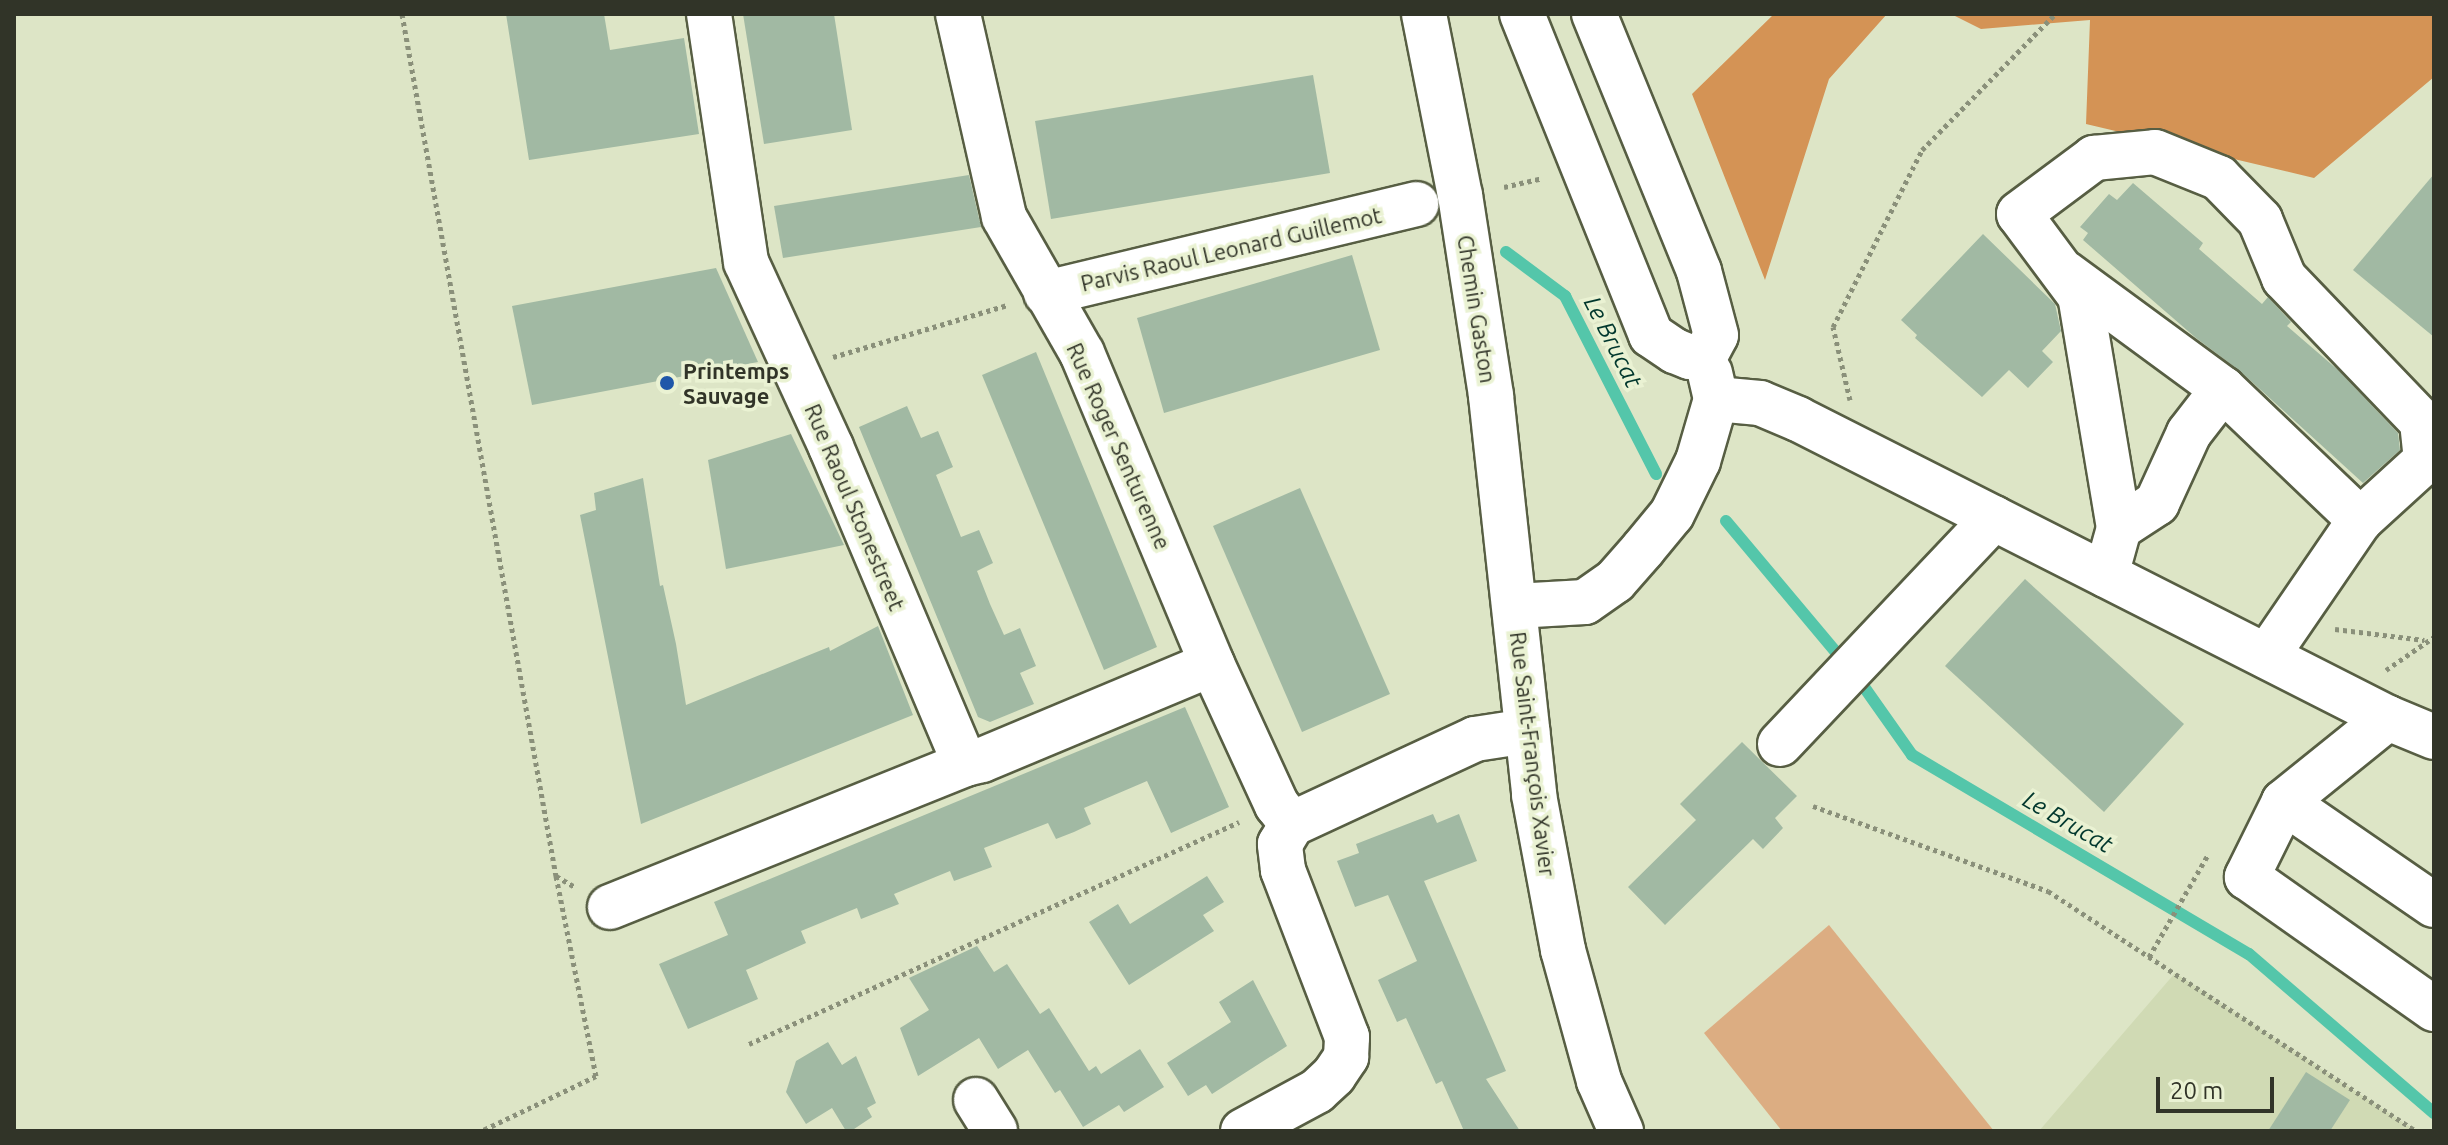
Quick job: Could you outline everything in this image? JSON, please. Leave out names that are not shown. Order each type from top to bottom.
[{"type":"street","name":"Rue Raoul Stonestreet","points":[[709,14],[746,262],[965,764]]},
{"type":"street","name":"Rue Roger Senturenne","points":[[958,14],[1004,217],[1082,353],[1212,664],[1284,814]]},
{"type":"street","name":"Chemin Gaston","points":[[1424,14],[1460,195],[1491,396],[1515,606]]},
{"type":"street","points":[[1522,14],[1651,335],[1690,357],[1706,354]]},
{"type":"street","points":[[1515,606],[1585,602],[1615,581],[1672,514],[1698,461],[1716,399],[1706,354],[1716,335],[1699,271],[1594,14]]},
{"type":"street","points":[[2106,575],[2119,528],[2080,296],[2019,214],[2094,158],[2155,152],[2219,178],[2260,220],[2284,278],[2422,422],[2426,460],[2360,520],[2279,639]]},
{"type":"street","name":"Parvis Raoul Leonard Guillemot","points":[[1046,293],[1416,204]]},
{"type":"street","points":[[2061,270],[2223,389],[2360,520]]},
{"type":"street","points":[[2119,528],[2157,503],[2189,433],[2223,389]]},
{"type":"street","points":[[1716,399],[1760,403],[1863,451],[2106,575],[2279,639],[2378,713],[2434,737]]},
{"type":"street","points":[[1780,744],[1994,518]]},
{"type":"street","name":"Rue Saint-François Xavier","points":[[1515,606],[1534,795],[1563,950],[1599,1081],[1621,1131]]},
{"type":"street","points":[[610,907],[965,764],[982,760],[1212,664]]},
{"type":"street","points":[[2378,713],[2284,802],[2247,877],[2434,1009]]},
{"type":"street","points":[[1243,1131],[1317,1091],[1334,1075],[1346,1057],[1347,1037],[1283,870],[1280,844],[1284,814],[1475,739],[1527,731]]},
{"type":"street","points":[[2284,802],[2434,905]]},
{"type":"path","points":[[402,14],[556,876],[596,1076],[481,1131]]},
{"type":"path","points":[[1863,451],[1833,327],[1922,150],[2055,14]]},
{"type":"path","points":[[795,369],[1046,293]]},
{"type":"path","points":[[2378,713],[2388,665],[2434,637]]},
{"type":"path","points":[[2279,639],[2425,640]]},
{"type":"path","points":[[1813,806],[2048,891],[2416,1131]]},
{"type":"path","points":[[749,1044],[1284,814]]},
{"type":"shaded area","points":[[1774,14],[1887,14],[1829,79],[1765,280],[1692,94]]},
{"type":"shaded area","points":[[1951,14],[2434,14],[2434,77],[2314,178],[2086,124],[2090,20],[1981,29]]},
{"type":"shaded area","points":[[1829,925],[1994,1131],[1782,1131],[1704,1033]]},
{"type":"shaded area","points":[[2175,973],[2416,1131],[2039,1131]]},
{"type":"building","points":[[506,14],[604,14],[610,50],[684,38],[699,134],[529,160]]},
{"type":"building","points":[[743,14],[834,14],[852,130],[764,144]]},
{"type":"building","points":[[1313,75],[1330,173],[1051,219],[1035,121]]},
{"type":"building","points":[[2434,174],[2434,337],[2353,270]]},
{"type":"building","points":[[969,175],[981,227],[783,258],[774,206]]},
{"type":"building","points":[[2133,183],[2203,243],[2199,249],[2262,304],[2268,297],[2291,322],[2287,326],[2338,370],[2398,433],[2400,450],[2363,483],[2240,371],[2196,338],[2083,240],[2088,233],[2080,227],[2109,194],[2117,200]]},
{"type":"building","points":[[1983,234],[2055,304],[2061,331],[2042,351],[2053,362],[2028,388],[2009,370],[1982,397],[1915,338],[1917,335],[1901,320]]},
{"type":"building","points":[[1352,255],[1380,350],[1164,413],[1137,318]]},
{"type":"building","points":[[716,268],[758,362],[532,405],[512,306]]},
{"type":"building","points":[[1036,352],[1157,647],[1104,670],[982,375]]},
{"type":"building","points":[[907,406],[921,438],[938,431],[953,467],[936,475],[961,537],[979,530],[993,563],[977,571],[990,604],[1004,635],[1020,628],[1036,666],[1020,673],[1034,704],[990,722],[978,717],[859,427]]},
{"type":"building","points":[[791,434],[844,545],[726,569],[708,460]]},
{"type":"building","points":[[643,478],[660,586],[663,585],[676,644],[686,705],[829,647],[830,651],[878,626],[913,715],[641,824],[580,515],[596,510],[594,493]]},
{"type":"building","points":[[1300,488],[1390,694],[1302,732],[1213,526]]},
{"type":"building","points":[[2025,579],[2184,724],[2104,812],[1945,666]]},
{"type":"building","points":[[1185,707],[1229,807],[1171,833],[1147,781],[1084,808],[1091,824],[1074,832],[1056,839],[1048,823],[984,848],[992,867],[954,881],[950,871],[894,894],[899,904],[861,919],[857,908],[801,931],[806,943],[746,970],[758,999],[688,1029],[659,964],[728,935],[714,902]]},
{"type":"building","points":[[1742,742],[1797,796],[1775,818],[1783,828],[1763,849],[1753,839],[1665,925],[1628,887],[1696,820],[1680,804]]},
{"type":"building","points":[[1433,814],[1437,823],[1459,814],[1477,861],[1424,881],[1506,1071],[1486,1079],[1520,1131],[1464,1131],[1442,1081],[1436,1084],[1406,1018],[1397,1022],[1378,980],[1417,961],[1388,895],[1355,907],[1337,861],[1359,853],[1356,844]]},
{"type":"building","points":[[1207,876],[1224,902],[1203,915],[1214,931],[1129,985],[1089,922],[1118,904],[1130,924]]},
{"type":"building","points":[[977,946],[994,972],[1007,964],[1040,1014],[1049,1008],[1089,1071],[1096,1066],[1101,1074],[1140,1049],[1164,1087],[1124,1112],[1119,1105],[1083,1127],[1060,1090],[1055,1093],[1028,1050],[998,1069],[979,1038],[918,1076],[900,1028],[929,1010],[909,978]]},
{"type":"building","points":[[1253,980],[1287,1046],[1212,1094],[1206,1085],[1188,1096],[1167,1063],[1231,1022],[1219,1002]]},
{"type":"building","points":[[828,1042],[842,1065],[856,1056],[876,1103],[867,1108],[872,1117],[851,1131],[846,1131],[832,1108],[806,1124],[786,1092],[796,1061]]},
{"type":"building","points":[[2306,1072],[2350,1100],[2330,1131],[2268,1131]]},
{"type":"waterway","name":"Le Brucat","points":[[1506,252],[1565,296],[1656,474]]},
{"type":"waterway","name":"Le Brucat","points":[[1726,521],[1857,677],[1912,755],[2249,954],[2434,1113]]},
{"type":"place","name":"Printemps Sauvage","points":[[667,383]]}]
